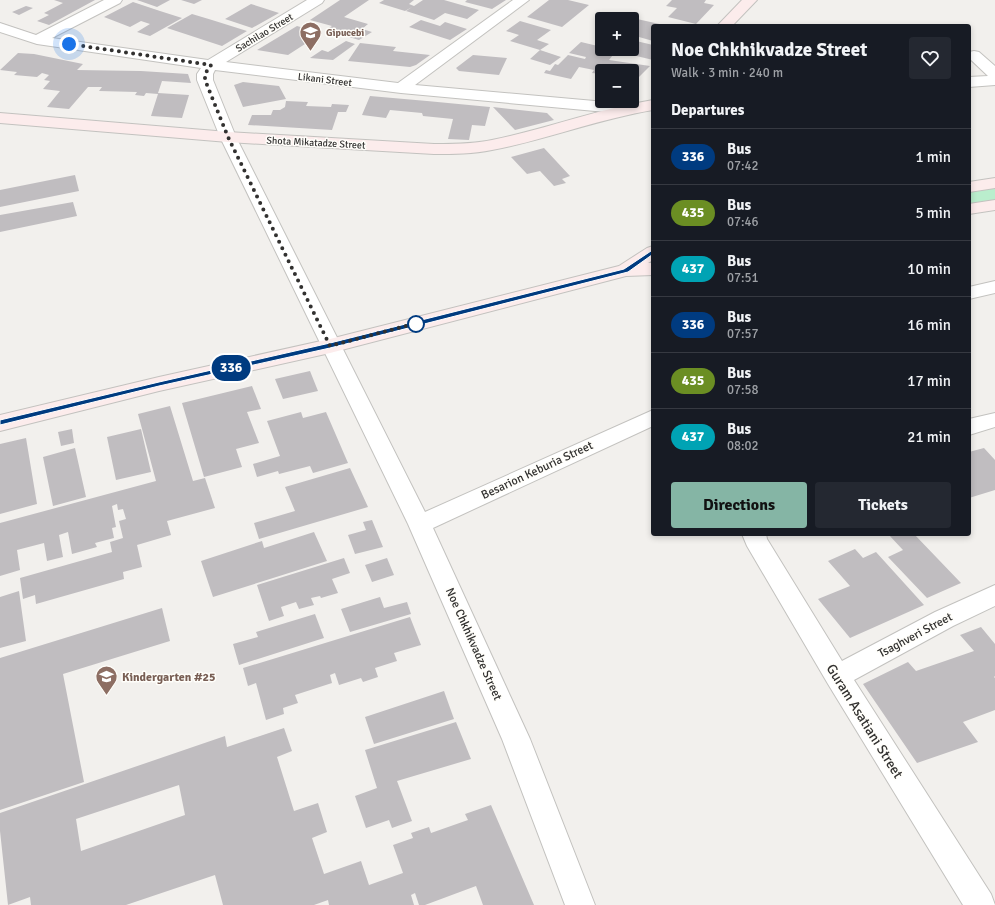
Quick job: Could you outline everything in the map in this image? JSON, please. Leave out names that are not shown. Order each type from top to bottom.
[{"type":"street","points":[[37,40],[115,0]]},
{"type":"street","name":"Sachilao Street","points":[[211,65],[317,0]]},
{"type":"street","points":[[401,88],[522,0]]},
{"type":"street","points":[[726,24],[750,0]]},
{"type":"street","name":"Likani Street","points":[[0,27],[37,40],[211,65],[401,88],[628,109],[651,106]]},
{"type":"street","points":[[977,55],[995,74]]},
{"type":"street","name":"Noe Chkhikvadze Street","points":[[211,65],[205,74],[205,80],[228,137],[330,346],[420,524],[516,739],[580,905]]},
{"type":"street","points":[[971,82],[995,80]]},
{"type":"street","name":"Shota Mikatadze Street","points":[[0,118],[228,137],[434,149],[461,149],[492,145],[628,109]]},
{"type":"street","points":[[971,186],[995,183]]},
{"type":"street","points":[[971,209],[995,205]]},
{"type":"street","points":[[626,270],[651,253]]},
{"type":"street","points":[[0,422],[159,384],[330,346],[626,270],[651,269]]},
{"type":"street","points":[[971,293],[995,287]]},
{"type":"street","name":"Besarion Keburia Street","points":[[420,524],[651,418]]},
{"type":"street","points":[[971,426],[995,420]]},
{"type":"street","name":"Guram Asatiani Street","points":[[754,536],[755,540],[974,904]]},
{"type":"street","name":"Tsaghveri Street","points":[[837,676],[944,619],[995,595]]},
{"type":"green space","points":[[995,187],[995,201],[971,205],[971,191]]},
{"type":"building","points":[[54,0],[95,0],[49,25],[37,21],[49,15],[44,13],[63,3]]},
{"type":"building","points":[[137,0],[170,0],[157,7]]},
{"type":"building","points":[[181,0],[202,0],[194,4]]},
{"type":"building","points":[[340,0],[369,0],[344,17],[368,24],[362,29],[372,32],[359,40],[326,30],[332,26],[310,20]]},
{"type":"building","points":[[384,0],[414,0],[409,4],[414,6],[423,0],[444,0],[479,10],[467,19],[445,13],[434,20],[406,11],[412,7],[405,11],[379,3]]},
{"type":"building","points":[[467,0],[506,0],[492,9],[465,2]]},
{"type":"building","points":[[549,0],[568,0],[589,5],[562,27],[527,17]]},
{"type":"building","points":[[672,0],[706,0],[704,3],[714,5],[696,24],[668,17],[677,8],[666,6]]},
{"type":"building","points":[[133,2],[182,18],[150,36],[137,32],[150,24],[141,21],[130,27],[104,17]]},
{"type":"building","points":[[251,4],[279,13],[252,28],[225,19]]},
{"type":"building","points":[[26,6],[33,8],[19,15],[12,12]]},
{"type":"building","points":[[192,14],[247,31],[222,46],[167,28]]},
{"type":"building","points":[[639,19],[660,24],[651,24],[651,40],[639,37]]},
{"type":"building","points":[[421,20],[440,26],[445,22],[467,29],[450,40],[409,27]]},
{"type":"building","points":[[520,21],[551,30],[537,40],[549,44],[540,50],[510,41],[519,35],[506,31]]},
{"type":"building","points":[[297,26],[322,33],[288,55],[257,50]]},
{"type":"building","points":[[346,41],[355,44],[333,60],[310,58],[322,50],[328,52]]},
{"type":"building","points":[[581,42],[595,45],[595,56],[612,56],[609,60],[636,64],[595,64],[595,73],[592,73],[594,70],[579,67],[571,79],[544,73],[546,70],[550,71],[555,64],[558,65],[568,55],[585,59],[586,57],[569,53]]},
{"type":"building","points":[[639,42],[651,45],[651,60],[637,56],[639,56]]},
{"type":"building","points":[[360,43],[396,47],[393,51],[430,55],[416,65],[410,67],[348,61]]},
{"type":"building","points":[[540,50],[561,57],[550,65],[530,59]]},
{"type":"building","points":[[18,53],[34,54],[83,64],[77,70],[141,71],[188,74],[191,83],[162,81],[158,93],[189,95],[182,118],[151,116],[158,94],[146,93],[144,96],[135,95],[137,92],[99,91],[102,87],[88,87],[69,109],[47,107],[60,91],[43,89],[50,81],[44,80],[49,75],[42,73],[37,77],[14,75],[17,72],[0,70]]},
{"type":"building","points":[[473,55],[507,58],[499,75],[459,71],[456,68]]},
{"type":"building","points":[[639,64],[650,66],[639,77]]},
{"type":"building","points":[[243,82],[279,86],[286,99],[243,107],[234,85]]},
{"type":"building","points":[[370,96],[490,107],[485,126],[472,125],[469,140],[448,139],[453,119],[423,116],[422,113],[390,110],[386,118],[362,115]]},
{"type":"building","points":[[286,101],[308,102],[306,106],[331,107],[332,104],[349,105],[346,112],[338,112],[332,130],[248,125],[252,115],[271,115],[273,110],[280,110],[285,107]]},
{"type":"building","points":[[493,107],[547,113],[554,120],[515,130]]},
{"type":"building","points":[[544,148],[570,176],[562,179],[566,183],[554,186],[540,171],[527,174],[511,157]]},
{"type":"building","points":[[75,175],[79,191],[0,207],[0,190]]},
{"type":"building","points":[[73,202],[77,216],[0,232],[0,215]]},
{"type":"building","points":[[310,371],[318,391],[283,399],[275,379]]},
{"type":"building","points":[[252,386],[261,409],[247,412],[259,443],[236,449],[242,467],[204,477],[182,403]]},
{"type":"building","points":[[170,406],[193,481],[205,478],[215,508],[167,521],[171,535],[137,545],[142,567],[123,572],[124,579],[36,604],[35,595],[23,599],[20,578],[112,552],[110,542],[123,538],[119,521],[126,519],[123,509],[118,510],[117,504],[112,506],[116,527],[112,528],[114,538],[95,543],[97,547],[72,554],[68,532],[59,535],[63,557],[47,561],[44,543],[17,550],[20,570],[0,576],[0,523],[156,481],[138,414]]},
{"type":"building","points":[[301,412],[303,418],[326,412],[348,463],[313,473],[310,466],[279,474],[278,471],[257,477],[253,464],[280,456],[267,421]]},
{"type":"building","points":[[72,429],[74,443],[61,446],[58,432]]},
{"type":"building","points":[[141,429],[151,472],[116,480],[107,437]]},
{"type":"building","points":[[26,438],[37,504],[0,514],[0,444]]},
{"type":"building","points":[[75,448],[86,497],[53,506],[43,457]]},
{"type":"building","points":[[984,448],[995,460],[995,490],[971,497],[971,451]]},
{"type":"building","points":[[350,468],[368,507],[259,539],[254,523],[295,511],[285,487]]},
{"type":"building","points":[[372,520],[383,547],[355,554],[348,535],[366,530],[363,522]]},
{"type":"building","points":[[314,532],[327,561],[213,597],[201,561],[262,541],[264,548]]},
{"type":"building","points":[[890,536],[916,536],[961,583],[927,598],[888,557],[903,550]]},
{"type":"building","points":[[855,549],[863,558],[876,552],[924,605],[850,638],[818,599],[850,586],[828,561]]},
{"type":"building","points":[[344,558],[350,573],[332,579],[338,593],[321,598],[320,596],[311,598],[314,605],[299,609],[296,602],[281,607],[284,616],[269,621],[257,585]]},
{"type":"building","points":[[387,558],[394,575],[372,582],[365,565]]},
{"type":"building","points":[[19,591],[26,641],[0,648],[0,597]]},
{"type":"building","points":[[380,597],[384,608],[407,602],[411,614],[350,632],[341,609]]},
{"type":"building","points":[[162,608],[170,641],[63,674],[84,782],[0,810],[0,658]]},
{"type":"building","points":[[315,614],[324,638],[239,665],[233,644],[258,637],[256,632]]},
{"type":"building","points":[[410,617],[421,645],[394,653],[397,661],[375,668],[378,677],[363,682],[361,678],[339,685],[335,673],[330,675],[332,683],[295,695],[298,703],[283,708],[284,714],[266,720],[256,683],[248,686],[243,668]]},
{"type":"building","points":[[981,627],[995,644],[995,710],[963,722],[978,742],[917,763],[863,684],[908,662],[916,671],[974,651],[960,635]]},
{"type":"building","points":[[444,691],[454,719],[374,744],[365,717]]},
{"type":"building","points":[[456,722],[471,759],[397,781],[412,821],[392,828],[389,820],[366,828],[355,796],[377,788],[365,750]]},
{"type":"building","points":[[284,728],[292,751],[277,757],[294,811],[318,803],[327,832],[312,838],[324,874],[361,861],[369,885],[403,873],[393,845],[413,838],[411,833],[429,827],[431,833],[468,820],[465,814],[491,805],[534,905],[483,905],[476,886],[425,905],[419,905],[415,893],[411,895],[414,905],[329,905],[328,900],[314,905],[223,905],[215,875],[126,905],[31,905],[30,897],[8,905],[0,831],[0,813],[225,736],[227,747]],"holes":[[[179,785],[185,815],[81,851],[76,819]]]},
{"type":"bus line","name":"336","points":[[0,423],[159,384],[330,346],[626,270],[651,253]]},
{"type":"place","name":"Gipucebi","points":[[311,52]]},
{"type":"place","name":"Kindergarten #25","points":[[107,696]]},
{"type":"route","points":[[69,44],[211,65],[207,69],[205,80],[228,137],[330,346],[421,322],[416,324]]}]
